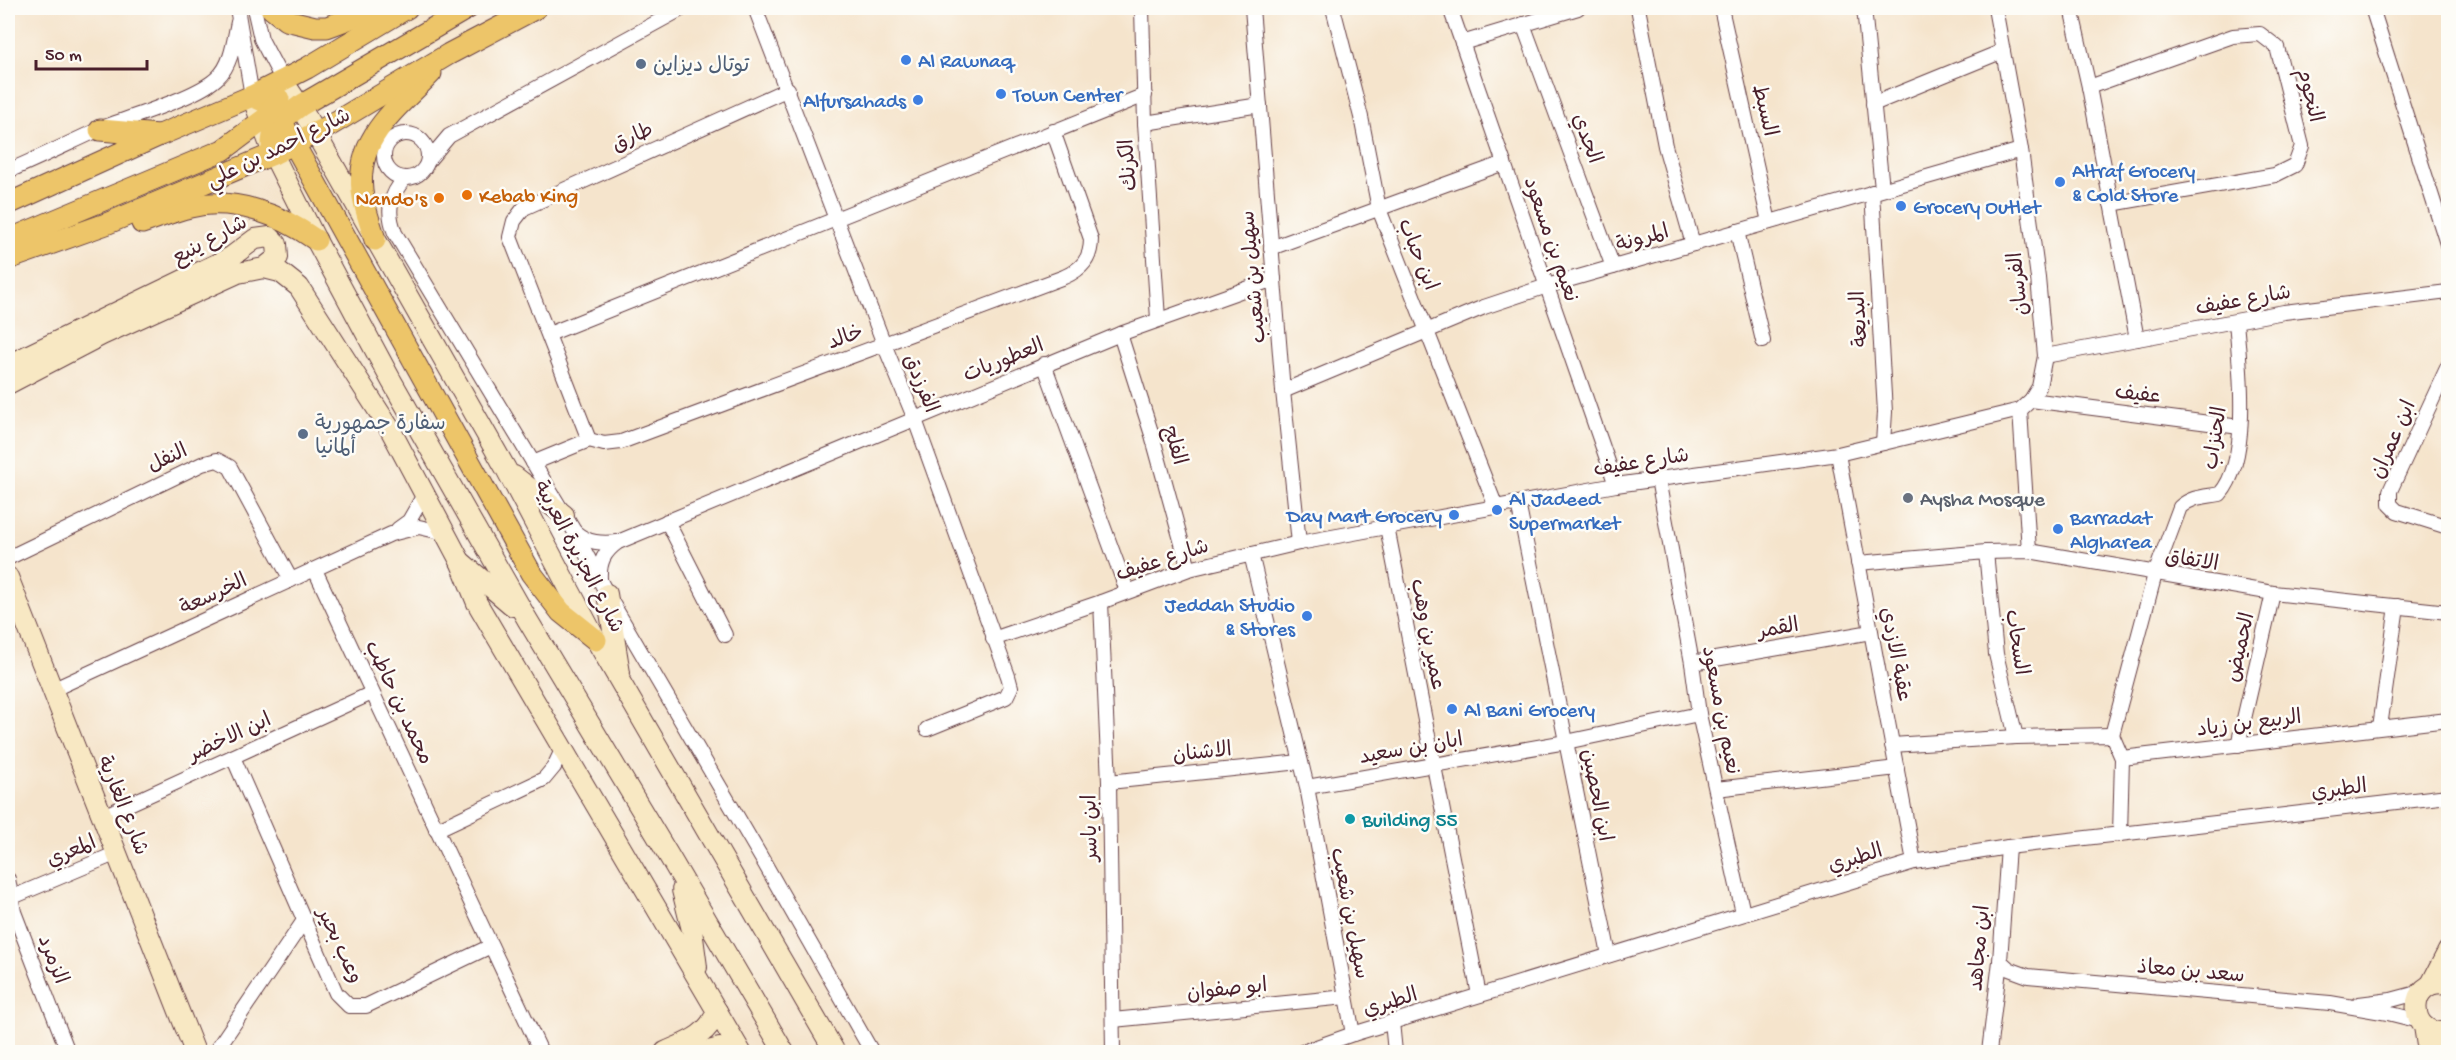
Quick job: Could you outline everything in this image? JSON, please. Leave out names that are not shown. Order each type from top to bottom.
[{"type":"main road","points":[[271,8],[286,20],[315,27],[327,27],[362,14],[399,12]]},
{"type":"main road","points":[[8,240],[223,150],[272,117],[300,106],[468,8]]},
{"type":"main road","name":"شارع احمد بن علي","points":[[8,259],[105,224],[273,154],[315,133],[449,54],[536,8]]},
{"type":"main road","points":[[8,204],[283,81],[399,12]]},
{"type":"main road","points":[[375,240],[362,194],[361,169],[369,142],[380,127],[449,54]]},
{"type":"main road","points":[[283,81],[281,95],[272,117],[276,125],[272,139],[273,154],[316,240],[391,380],[527,619],[784,1053]]},
{"type":"main road","name":"شارع الجزيرة العربية","points":[[283,81],[300,106],[506,469],[596,640],[835,1053]]},
{"type":"main road","points":[[252,96],[294,143],[531,573],[561,612],[596,640]]},
{"type":"main road","points":[[100,129],[160,135]]},
{"type":"main road","points":[[8,268],[35,262],[191,206],[215,204],[268,213],[295,226],[316,240]]},
{"type":"main road","name":"شارع ينبع","points":[[8,365],[231,257],[255,239],[267,236],[276,242],[279,253],[276,261],[264,268],[245,271],[205,287],[73,349],[8,384]]},
{"type":"main road","points":[[264,268],[280,272],[291,278],[308,298],[390,429],[426,493],[460,561],[477,603],[698,976],[740,1053]]},
{"type":"main road","points":[[391,380],[410,466]]},
{"type":"main road","points":[[506,469],[568,522]]},
{"type":"main road","points":[[460,561],[527,619]]},
{"type":"main road","name":"شارع الغارية","points":[[9,585],[103,816],[195,1053]]},
{"type":"main road","points":[[603,587],[615,634],[620,679]]},
{"type":"main road","points":[[669,856],[692,930],[698,976]]},
{"type":"main road","points":[[2428,1053],[2416,1006],[2434,987],[2448,951]]},
{"type":"main road","points":[[665,1053],[706,1031],[717,1011]]},
{"type":"main road","points":[[2422,1023],[2438,1032],[2448,1032],[2442,1053]]},
{"type":"main road","points":[[705,1053],[720,1048],[740,1053]]},
{"type":"street","points":[[254,8],[261,39],[283,81]]},
{"type":"street","points":[[422,140],[449,136],[683,8]]},
{"type":"street","name":"الفرزدق","points":[[755,8],[914,417],[1011,687],[1006,696],[927,729]]},
{"type":"street","name":"الكرنك","points":[[1142,8],[1145,123],[1158,319]]},
{"type":"street","name":"سهيل بن شعيب","points":[[1252,8],[1283,391],[1299,543]]},
{"type":"street","name":"ابن حباب","points":[[1332,8],[1361,117],[1379,209],[1496,507]]},
{"type":"street","name":"نعيم بن مسعود","points":[[1450,8],[1616,484]]},
{"type":"street","points":[[1462,43],[1558,11],[1578,8]]},
{"type":"street","points":[[1638,8],[1665,146],[1693,244]]},
{"type":"street","name":"السبط","points":[[1721,8],[1769,222]]},
{"type":"street","name":"البديعة","points":[[1864,8],[1874,104],[1885,412],[1883,443]]},
{"type":"street","name":"الفرسان","points":[[1995,8],[2021,150],[2038,278],[2045,356],[2039,387],[2031,400],[2020,410]]},
{"type":"street","points":[[2071,8],[2089,87],[2137,339]]},
{"type":"street","points":[[2372,8],[2448,247]]},
{"type":"street","points":[[238,15],[252,96]]},
{"type":"street","points":[[8,171],[100,129],[200,90],[216,80],[224,71],[231,53],[238,15]]},
{"type":"street","name":"الجدي","points":[[1523,24],[1613,267]]},
{"type":"street","name":"النجوم","points":[[2089,87],[2233,36],[2260,34],[2277,46],[2302,146],[2295,165],[2275,175],[2111,204]]},
{"type":"street","points":[[1874,104],[2003,51]]},
{"type":"street","name":"طارق","points":[[549,334],[510,237],[514,221],[524,208],[788,89]]},
{"type":"street","points":[[533,463],[589,440],[549,334],[1145,95]]},
{"type":"street","points":[[1145,123],[1260,105]]},
{"type":"street","name":"خالد","points":[[589,440],[604,444],[621,442],[1074,273],[1082,267],[1091,252],[1091,239],[1053,131]]},
{"type":"street","points":[[428,161],[426,146],[422,140],[410,134],[397,135],[387,144],[384,157],[386,164],[394,174],[405,178],[420,173],[449,136]]},
{"type":"street","name":"المرونة","points":[[1283,391],[1484,307],[1547,286],[2021,150]]},
{"type":"street","points":[[1271,248],[1504,164]]},
{"type":"street","name":"شارع الجزيرة العربية","points":[[405,178],[391,198],[389,210],[393,228],[568,522],[603,587],[765,864],[872,1053]]},
{"type":"street","points":[[1737,231],[1763,340]]},
{"type":"street","name":"العطوريات","points":[[568,522],[588,540],[597,543],[618,542],[1044,364],[1158,319],[1274,279]]},
{"type":"street","name":"شارع عفيف","points":[[2045,356],[2284,312],[2448,292]]},
{"type":"street","name":"الحنزاب","points":[[2112,735],[2155,574],[2180,507],[2188,500],[2198,496],[2220,494],[2227,486],[2234,463],[2240,427],[2241,392],[2236,322]]},
{"type":"street","name":"الفلج","points":[[1120,334],[1152,435],[1189,569]]},
{"type":"street","points":[[1044,364],[1127,591]]},
{"type":"street","name":"ابن عمران","points":[[2448,366],[2390,491],[2390,504],[2397,511],[2448,527]]},
{"type":"street","name":"عفيف","points":[[2031,400],[2240,427]]},
{"type":"street","points":[[2020,410],[2029,551]]},
{"type":"street","name":"شارع عفيف","points":[[993,639],[1189,569],[1299,543],[1616,484],[1838,454],[2020,410]]},
{"type":"street","name":"عقبة الازدي","points":[[1838,454],[1914,861]]},
{"type":"street","name":"النفل","points":[[8,558],[202,464],[217,460],[230,467],[291,580]]},
{"type":"street","name":"نعيم بن مسعود","points":[[1658,479],[1692,663],[1699,714],[1743,913]]},
{"type":"street","name":"الخرسعة","points":[[52,690],[391,534],[409,521],[426,493]]},
{"type":"street","name":"ابن الحصين","points":[[1518,503],[1609,955]]},
{"type":"street","points":[[667,521],[725,635]]},
{"type":"street","name":"الخرسعة","points":[[391,534],[419,527],[445,533]]},
{"type":"street","name":"عمير بن وهب","points":[[1387,527],[1479,995]]},
{"type":"street","points":[[603,587],[599,571],[604,555],[618,542]]},
{"type":"street","name":"الاتفاق","points":[[1858,563],[1986,552],[2029,551],[2273,593],[2448,612]]},
{"type":"street","name":"السحاب","points":[[1986,552],[1996,654],[2016,737]]},
{"type":"street","name":"سهيل بن شعيب","points":[[1251,554],[1306,787],[1353,1034]]},
{"type":"street","name":"محمد بن حاطب","points":[[315,570],[541,1053]]},
{"type":"street","name":"الحميض","points":[[2238,746],[2273,593]]},
{"type":"street","name":"ابن ياسر","points":[[1101,602],[1109,782],[1113,1053]]},
{"type":"street","points":[[2380,727],[2397,606]]},
{"type":"street","name":"القمر","points":[[1692,663],[1871,632]]},
{"type":"street","name":"ابن الاخضر","points":[[103,816],[372,693]]},
{"type":"street","name":"ابان بن سعيد","points":[[1306,787],[1566,742],[1699,714]]},
{"type":"street","name":"الربيع بن زياد","points":[[2122,758],[2448,720]]},
{"type":"street","points":[[1892,745],[2016,737],[2112,735],[2122,758],[2120,834]]},
{"type":"street","points":[[436,830],[544,778],[554,767],[563,748]]},
{"type":"street","name":"وعب بحير","points":[[233,757],[336,993],[349,1006],[366,1006],[491,946]]},
{"type":"street","name":"الاشنان","points":[[1109,782],[1300,762]]},
{"type":"street","points":[[1716,789],[1897,768]]},
{"type":"street","name":"الطبري","points":[[1302,1053],[1353,1034],[1914,861],[2120,834],[2446,798]]},
{"type":"street","name":"ابن مجاهد","points":[[1989,1053],[2000,961],[2007,848]]},
{"type":"street","name":"المعري","points":[[9,898],[117,853]]},
{"type":"street","name":"الزمرد","points":[[8,879],[9,898],[68,1053]]},
{"type":"street","points":[[215,1053],[305,919]]},
{"type":"street","name":"سعد بن معاذ","points":[[2000,961],[2009,969],[2028,976],[2351,1006],[2422,1023]]},
{"type":"street","points":[[1996,993],[2015,978],[2028,976]]},
{"type":"street","name":"سعد بن معاذ","points":[[2351,1006],[2391,1000],[2434,987]]},
{"type":"street","name":"ابو صفوان","points":[[1113,1020],[1346,997]]},
{"type":"street","points":[[1392,1023],[1395,1053]]},
{"type":"place","name":"Al Rawnaq","points":[[906,60]]},
{"type":"place","name":"توتال ديزاين","points":[[641,64]]},
{"type":"place","name":"Town Center","points":[[1001,94]]},
{"type":"place","name":"Alfursahads","points":[[918,100]]},
{"type":"place","name":"Altraf Grocery & Cold Store","points":[[2060,182]]},
{"type":"place","name":"Kebab King","points":[[467,195]]},
{"type":"place","name":"Nando's","points":[[439,198]]},
{"type":"place","name":"Grocery Outlet","points":[[1901,206]]},
{"type":"place","name":"سفارة جمهورية ألمانيا","points":[[303,434]]},
{"type":"place","name":"Aysha Mosque","points":[[1908,498]]},
{"type":"place","name":"Al Jadeed Supermarket","points":[[1497,510]]},
{"type":"place","name":"Day Mart Grocery","points":[[1454,515]]},
{"type":"place","name":"Barradat Algharea","points":[[2058,529]]},
{"type":"place","name":"Jeddah Studio & Stores","points":[[1307,616]]},
{"type":"place","name":"Al Bani Grocery","points":[[1452,709]]},
{"type":"place","name":"Building 55","points":[[1350,819]]}]
